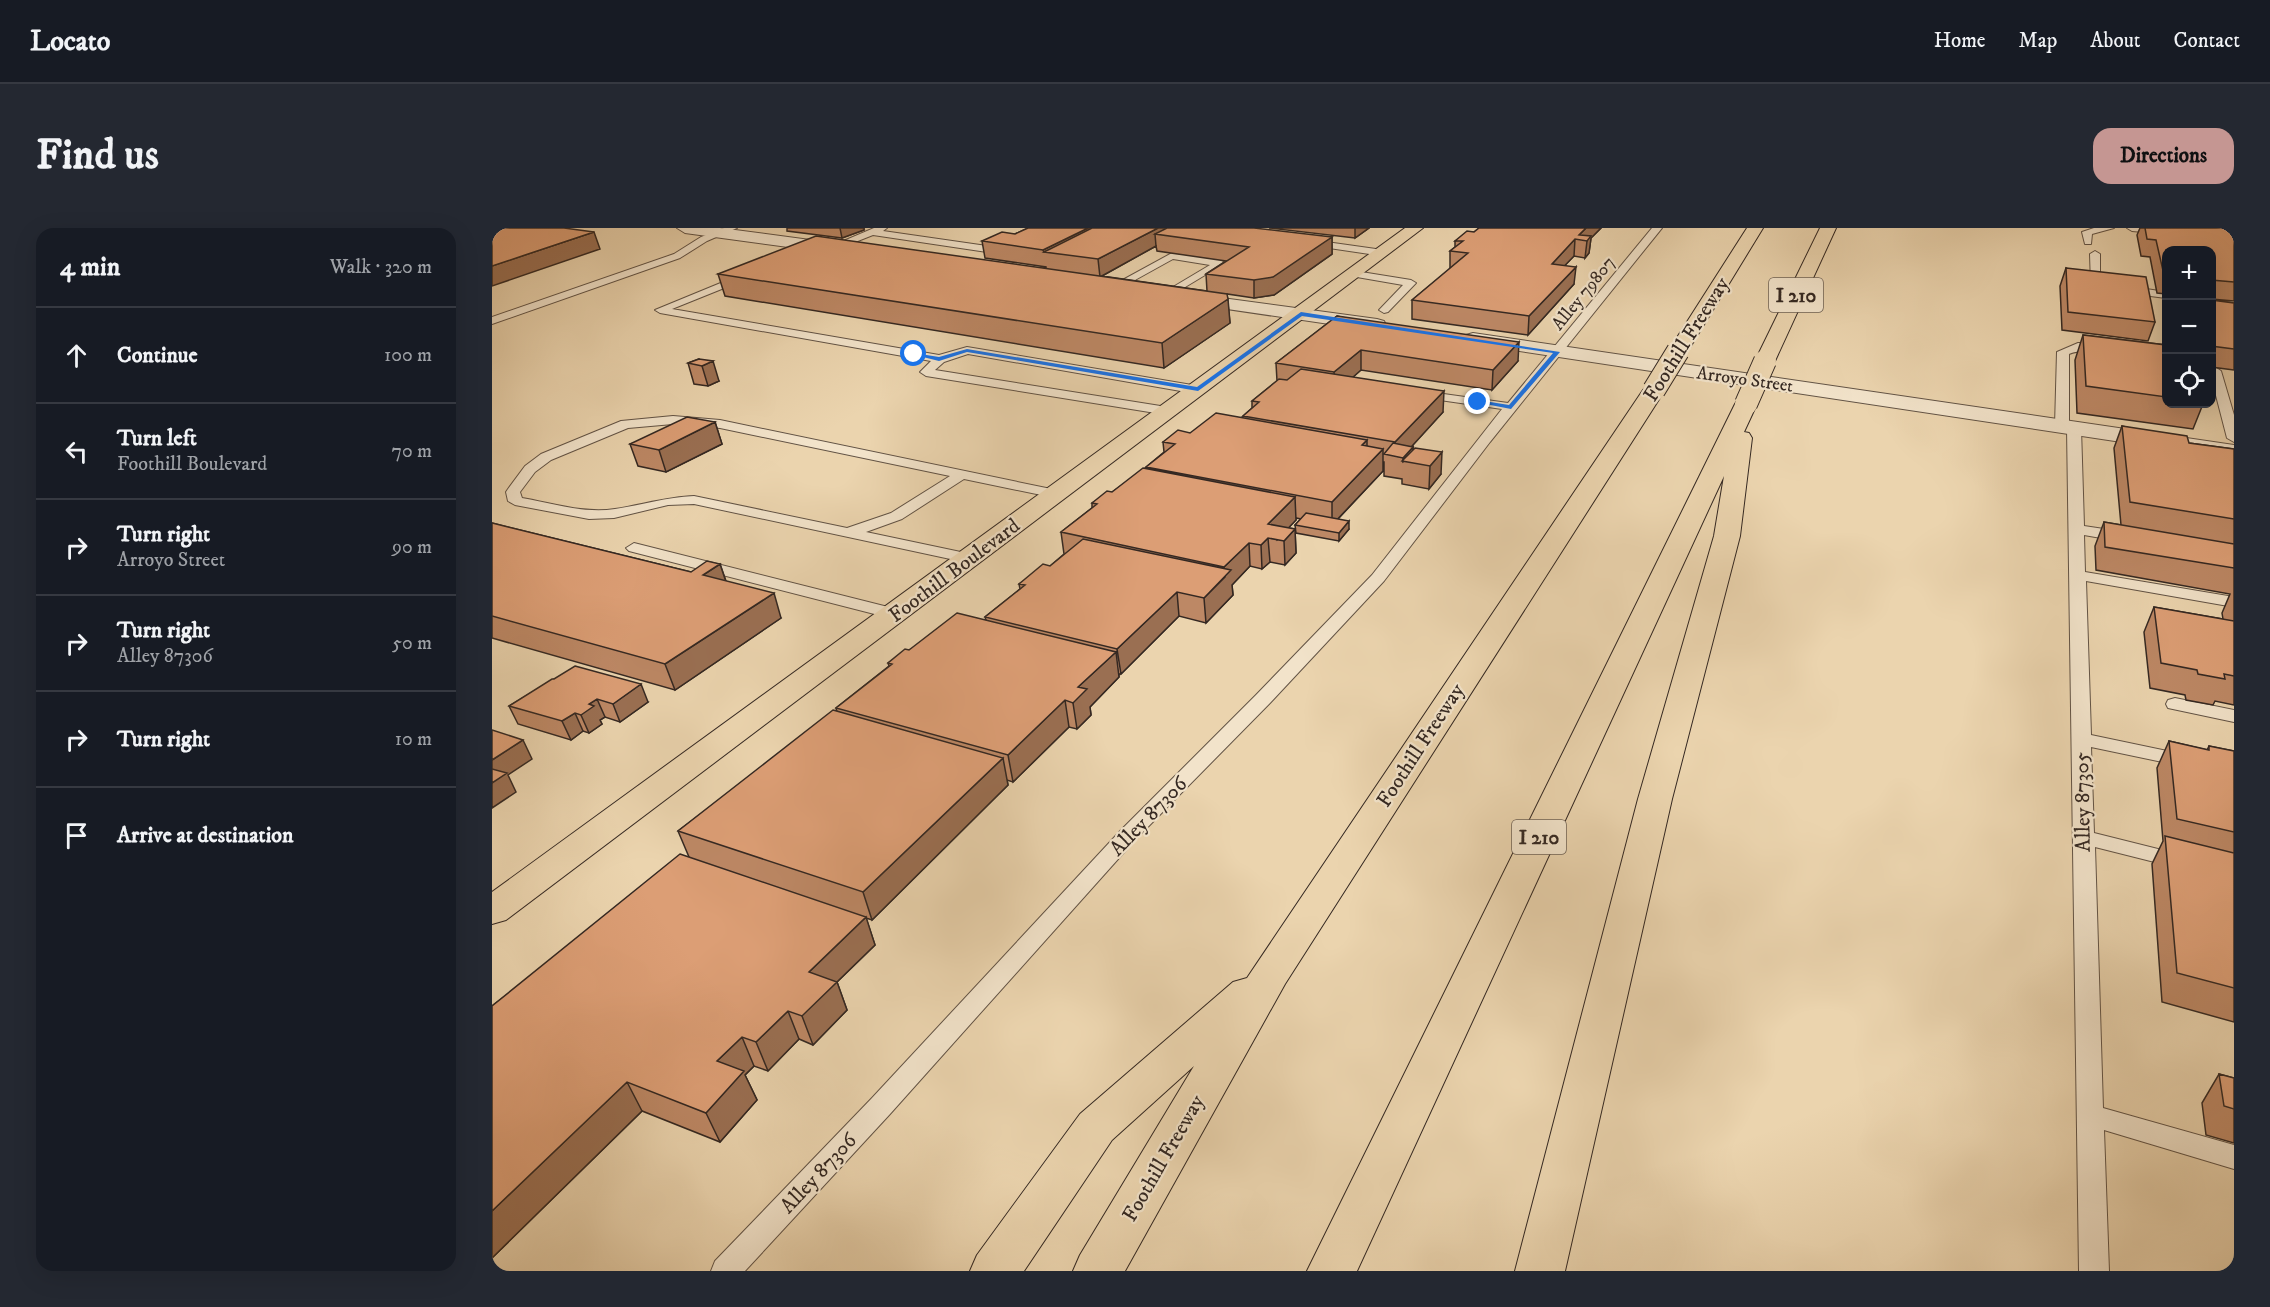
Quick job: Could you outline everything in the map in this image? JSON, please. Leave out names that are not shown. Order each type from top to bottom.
[{"type":"main road","name":"Foothill Boulevard","points":[[492,911],[1415,228]]},
{"type":"main road","name":"Foothill Freeway","points":[[1098,1271],[1270,974],[1654,390],[1755,228]]},
{"type":"main road","name":"I 210","points":[[1332,1271],[1828,228]]},
{"type":"main road","points":[[1540,1271],[1655,799],[1727,536],[1746,404]]},
{"type":"main road","points":[[994,1271],[1096,1127],[1270,974]]},
{"type":"street","points":[[685,228],[725,230],[864,253]]},
{"type":"street","points":[[1091,284],[1301,314],[1389,319]]},
{"type":"street","name":"Arroyo Street","points":[[1452,336],[2234,452]]},
{"type":"lane","points":[[797,255],[882,228]]},
{"type":"lane","name":"Alley 79807","points":[[1557,352],[1657,228]]},
{"type":"lane","points":[[2088,242],[2087,232],[2109,228]]},
{"type":"lane","points":[[2132,228],[2177,232]]},
{"type":"lane","points":[[492,321],[677,256],[725,230]]},
{"type":"lane","points":[[872,232],[987,249]]},
{"type":"lane","points":[[1288,240],[1383,253]]},
{"type":"lane","points":[[970,257],[997,244]]},
{"type":"lane","points":[[2094,254],[2095,283],[2103,287],[2162,294]]},
{"type":"lane","points":[[1113,288],[1172,256],[1220,263],[1167,295]]},
{"type":"lane","points":[[755,272],[660,310],[939,359]]},
{"type":"lane","points":[[1354,274],[1411,282],[1389,319]]},
{"type":"lane","points":[[2216,300],[2234,302]]},
{"type":"lane","name":"Alley 87305","points":[[2094,1271],[2076,529],[2063,352],[2078,346],[2111,346]]},
{"type":"lane","points":[[1168,411],[926,372],[939,359],[967,350],[1198,390]]},
{"type":"lane","name":"Alley 87306","points":[[726,1271],[889,1098],[1129,834],[1378,578],[1557,352]]},
{"type":"lane","points":[[2216,375],[2234,438]]},
{"type":"lane","points":[[1410,391],[1511,408]]},
{"type":"lane","points":[[969,558],[694,500],[668,501],[614,514],[590,515],[515,501],[513,492],[530,469],[546,457],[626,424],[673,420],[720,424],[1056,494]]},
{"type":"lane","points":[[842,531],[869,528],[897,518],[962,474]]},
{"type":"lane","points":[[2076,529],[2143,540]]},
{"type":"lane","points":[[634,548],[894,614]]},
{"type":"lane","points":[[2077,575],[2234,602]]},
{"type":"lane","points":[[2175,704],[2234,716]]},
{"type":"lane","points":[[2080,739],[2234,771]]},
{"type":"lane","points":[[2083,837],[2234,875]]},
{"type":"lane","points":[[2089,1115],[2234,1157]]},
{"type":"building","points":[[492,228],[564,228],[594,232],[492,266]]},
{"type":"building","points":[[1028,228],[1088,228],[1043,250],[982,241],[1002,232],[1015,234]]},
{"type":"building","points":[[1092,228],[1158,228],[1098,259],[1044,252]]},
{"type":"building","points":[[1167,228],[1254,228],[1332,237],[1273,277],[1254,280],[1206,274],[1249,247],[1155,234]]},
{"type":"building","points":[[1479,228],[1586,228],[1579,235],[1591,236],[1587,241],[1575,239],[1552,264],[1576,267],[1529,316],[1412,300],[1468,253],[1450,251],[1463,241],[1455,241],[1467,231],[1474,232]]},
{"type":"building","points":[[2145,228],[2234,228],[2234,282],[2216,280],[2216,246],[2162,246],[2162,266],[2156,240],[2147,239]]},
{"type":"building","points":[[816,236],[1227,294],[1228,299],[1162,343],[718,274]]},
{"type":"building","points":[[2066,268],[2146,277],[2155,322],[2068,312]]},
{"type":"building","points":[[2216,301],[2234,303],[2234,349],[2216,347]]},
{"type":"building","points":[[1337,316],[1519,342],[1493,370],[1361,350],[1334,372],[1276,363]]},
{"type":"building","points":[[2083,335],[2162,345],[2162,396],[2086,386]]},
{"type":"building","points":[[699,359],[713,361],[702,366],[688,363]]},
{"type":"building","points":[[1301,369],[1444,391],[1395,442],[1243,416],[1259,402],[1252,401],[1279,379],[1287,380]]},
{"type":"building","points":[[1216,413],[1367,440],[1362,445],[1383,449],[1332,502],[1146,467],[1175,444],[1163,442],[1178,430],[1190,433]]},
{"type":"building","points":[[687,417],[715,422],[659,450],[630,444]]},
{"type":"building","points":[[2122,426],[2187,436],[2189,443],[2234,449],[2234,519],[2130,502]]},
{"type":"building","points":[[1393,443],[1413,447],[1403,458],[1384,454]]},
{"type":"building","points":[[1415,448],[1442,452],[1430,466],[1402,461]]},
{"type":"building","points":[[1143,468],[1295,497],[1268,524],[1295,529],[1284,541],[1268,538],[1261,545],[1249,543],[1224,567],[1061,532],[1097,504],[1092,503],[1107,491],[1112,492]]},
{"type":"building","points":[[1306,513],[1349,521],[1339,533],[1295,525]]},
{"type":"building","points":[[2104,522],[2234,544],[2234,568],[2105,547]]},
{"type":"building","points":[[492,523],[691,572],[707,561],[720,564],[703,575],[774,593],[665,664],[492,616]]},
{"type":"building","points":[[1083,539],[1231,570],[1204,598],[1177,592],[1117,649],[985,617],[1025,585],[1019,584],[1043,564],[1050,566]]},
{"type":"building","points":[[2154,607],[2234,621],[2234,676],[2224,674],[2225,679],[2198,674],[2197,670],[2161,663]]},
{"type":"building","points":[[957,613],[1116,652],[1078,687],[1087,689],[1073,703],[1065,700],[1008,755],[836,708],[892,664],[888,663],[905,649],[909,650]]},
{"type":"building","points":[[575,666],[641,684],[613,704],[597,699],[589,704],[594,706],[581,715],[575,713],[562,721],[509,706],[552,679]]},
{"type":"building","points":[[833,710],[1003,758],[863,892],[678,831]]},
{"type":"building","points":[[492,730],[523,740],[492,760]]},
{"type":"building","points":[[2169,741],[2209,750],[2209,746],[2234,751],[2234,832],[2177,819]]},
{"type":"building","points":[[492,769],[507,773],[492,783]]},
{"type":"building","points":[[2165,836],[2234,853],[2234,988],[2177,973]]},
{"type":"building","points":[[680,854],[866,917],[809,972],[837,982],[802,1016],[788,1011],[756,1042],[742,1037],[717,1061],[744,1071],[706,1113],[627,1082],[492,1211],[492,1006]]},
{"type":"building","points":[[2219,1074],[2234,1078],[2234,1109],[2224,1106]]},
{"type":"route","points":[[914,354],[939,359],[967,350],[1198,390],[1301,314],[1557,352],[1511,408],[1478,402]]}]
